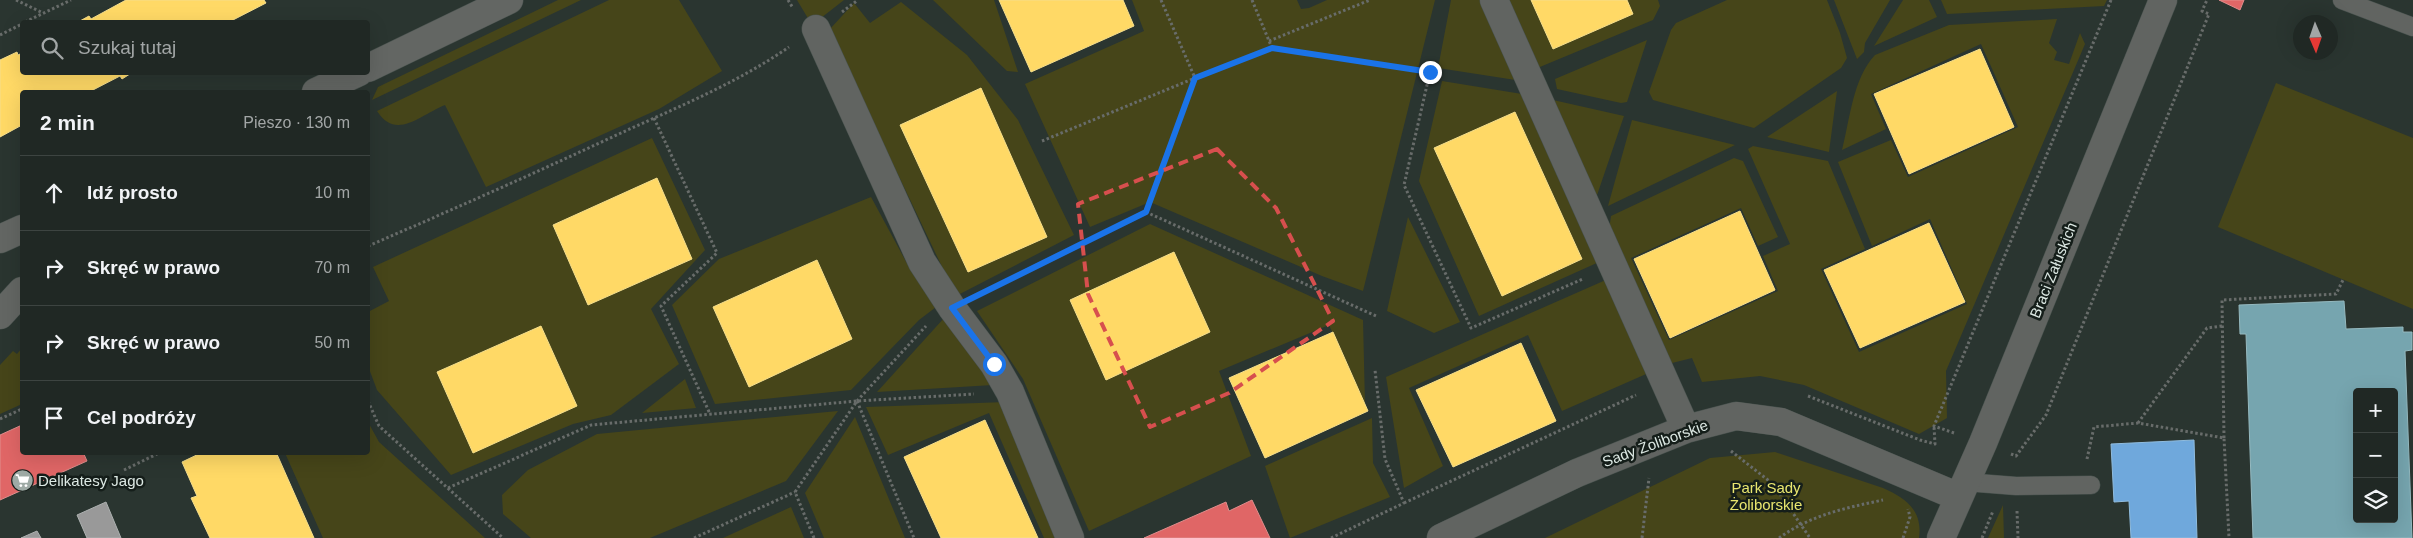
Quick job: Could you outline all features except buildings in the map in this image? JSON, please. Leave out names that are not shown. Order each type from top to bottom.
[{"type":"street","points":[[370,67],[509,0]]},
{"type":"street","points":[[1494,0],[1686,429]]},
{"type":"street","name":"Braci Załuskich","points":[[1941,538],[1983,443],[2163,0]]},
{"type":"street","points":[[816,29],[922,262],[952,308],[994,364],[1010,392],[1070,538]]},
{"type":"street","points":[[320,90],[353,75]]},
{"type":"street","points":[[0,239],[20,230]]},
{"type":"street","points":[[0,315],[20,293]]},
{"type":"street","name":"Sady Żoliborskie","points":[[1441,538],[1577,473],[1686,429],[1736,416],[1780,422],[1906,474],[1962,489]]},
{"type":"lane","points":[[2342,0],[2413,27]]},
{"type":"lane","points":[[1962,489],[2091,485]]},
{"type":"path","points":[[16,0],[44,13]]},
{"type":"path","points":[[30,20],[62,2],[71,0]]},
{"type":"path","points":[[370,245],[654,118],[762,65],[858,0]]},
{"type":"path","points":[[694,538],[795,492],[856,401],[935,316],[1146,212],[1195,78],[1161,0]]},
{"type":"path","points":[[1252,0],[1272,48]]},
{"type":"path","points":[[1269,41],[1370,0]]},
{"type":"path","points":[[0,35],[20,25]]},
{"type":"path","points":[[1042,141],[1272,48],[1430,72],[1404,184],[1471,328],[1613,265]]},
{"type":"path","points":[[654,118],[717,254],[661,306],[710,414]]},
{"type":"path","points":[[1146,212],[1376,316]]},
{"type":"path","points":[[2229,538],[2224,438],[2222,300],[2336,294],[2343,280]]},
{"type":"path","points":[[2138,423],[2207,328],[2222,326]]},
{"type":"path","points":[[1375,370],[1385,459],[1404,503]]},
{"type":"path","points":[[448,488],[591,425],[856,401],[1010,392]]},
{"type":"path","points":[[1331,538],[1643,392],[1673,400]]},
{"type":"path","points":[[856,401],[914,538]]},
{"type":"path","points":[[370,406],[379,426],[503,538]]},
{"type":"path","points":[[0,419],[20,410]]},
{"type":"path","points":[[2086,466],[2094,427],[2138,423],[2224,438]]},
{"type":"path","points":[[1779,538],[1801,523],[1833,510],[1891,498],[1901,492],[1920,440]]},
{"type":"path","points":[[1724,445],[1773,484],[1810,538]]},
{"type":"path","points":[[124,470],[155,455]]},
{"type":"path","points":[[1642,538],[1650,476]]},
{"type":"path","points":[[795,492],[814,538]]},
{"type":"path","points":[[1903,538],[1910,517],[1907,507]]},
{"type":"highlighted area","points":[[1217,149],[1276,208],[1333,321],[1229,393],[1150,427],[1088,294],[1078,204]]},
{"type":"green space","points":[[558,0],[581,0],[372,100],[378,87]]},
{"type":"green space","points":[[609,0],[679,0],[722,71],[659,109],[486,187],[445,105],[409,123],[400,125],[384,120],[377,111]]},
{"type":"green space","points":[[797,0],[844,0],[812,25]]},
{"type":"green space","points":[[933,0],[994,0],[1018,72],[1007,71]]},
{"type":"green space","points":[[1132,0],[1297,0],[1301,9],[1309,8],[1327,0],[1435,0],[1363,291],[1322,276],[1150,202],[1090,227],[1025,84],[1144,31]]},
{"type":"green space","points":[[1451,0],[1487,0],[1522,81],[1438,68]]},
{"type":"green space","points":[[1504,0],[1658,0],[1660,6],[1653,20],[1535,69]]},
{"type":"green space","points":[[1727,0],[1827,0],[1840,33],[1847,58],[1841,68],[1754,128],[1653,100],[1649,92],[1671,30],[1676,23]]},
{"type":"green space","points":[[1834,0],[1890,0],[1865,43],[1864,52],[1857,59]]},
{"type":"green space","points":[[1903,0],[1929,0],[1937,17],[1874,46]]},
{"type":"green space","points":[[1941,0],[2107,0],[2104,6],[1947,14]]},
{"type":"green space","points":[[901,2],[967,55],[1018,120],[1074,235],[956,296],[829,30],[854,3],[870,23]]},
{"type":"green space","points":[[2057,19],[2049,43],[2057,52],[2054,60],[2069,64],[2080,33],[2085,44],[1946,371],[1947,418],[1919,434],[1804,385],[1760,376],[1702,382],[1692,358],[1668,364],[1608,237],[1611,216],[1734,158],[1743,161],[1778,237],[1758,246],[1741,208],[1631,258],[1669,340],[1778,291],[1763,256],[1790,244],[1748,149],[1753,146],[1828,161],[1865,249],[1821,269],[1859,352],[1967,304],[1930,219],[1872,246],[1838,162],[1891,140],[1908,177],[2018,127],[1981,44],[1871,94],[1886,129],[1842,150],[1857,87],[1868,64],[1875,55],[1949,25]]},
{"type":"green space","points":[[1647,40],[1627,102],[1621,103],[1557,89],[1555,79]]},
{"type":"green space","points":[[1442,81],[1522,94],[1599,262],[1479,316],[1419,181]]},
{"type":"green space","points":[[2276,83],[2413,138],[2413,309],[2218,227]]},
{"type":"green space","points":[[1837,91],[1829,152],[1767,137]]},
{"type":"green space","points":[[1553,100],[1624,116],[1594,204]]},
{"type":"green space","points":[[1632,120],[1735,145],[1608,206]]},
{"type":"green space","points":[[652,138],[705,250],[651,309],[679,364],[611,415],[573,424],[451,475],[377,390],[370,371],[370,311],[389,301],[373,267]]},
{"type":"green space","points":[[871,197],[910,269],[940,304],[919,320],[851,390],[715,404],[672,305],[719,259]]},
{"type":"green space","points":[[1408,217],[1460,322],[1434,333],[1387,311]]},
{"type":"green space","points":[[1150,224],[1363,320],[1365,404],[1329,325],[1219,371],[1251,456],[1089,531],[1023,379],[977,311]]},
{"type":"green space","points":[[1608,279],[1653,371],[1562,411],[1528,335],[1409,388],[1443,466],[1404,488],[1386,377]]},
{"type":"green space","points":[[945,317],[993,385],[877,392]]},
{"type":"green space","points":[[20,350],[20,405],[0,414],[0,365],[13,351],[17,354]]},
{"type":"green space","points":[[685,379],[696,408],[642,413]]},
{"type":"green space","points":[[1006,402],[1059,538],[1044,538],[989,413],[888,455],[866,407]]},
{"type":"green space","points":[[838,411],[786,481],[650,538],[531,538],[503,514],[502,495],[528,470],[597,434]]},
{"type":"green space","points":[[855,417],[905,538],[824,538],[805,493]]},
{"type":"green space","points":[[1372,418],[1373,463],[1390,497],[1290,538],[1265,466]]},
{"type":"green space","points":[[370,426],[379,442],[485,538],[323,538],[286,455],[370,455]]},
{"type":"green space","name":"Park Sady Żoliborskie","points":[[1775,452],[1883,488],[1899,496],[1906,501],[1915,513],[1920,529],[1919,538],[1545,538],[1710,458]]},
{"type":"green space","points":[[2003,505],[2004,538],[1988,538]]},
{"type":"green space","points":[[791,507],[804,538],[723,538]]},
{"type":"place","name":"Delikatesy Jago","points":[[22,480]]},
{"type":"route","points":[[994,364],[952,308],[1146,212],[1195,78],[1272,48],[1430,72]]}]
